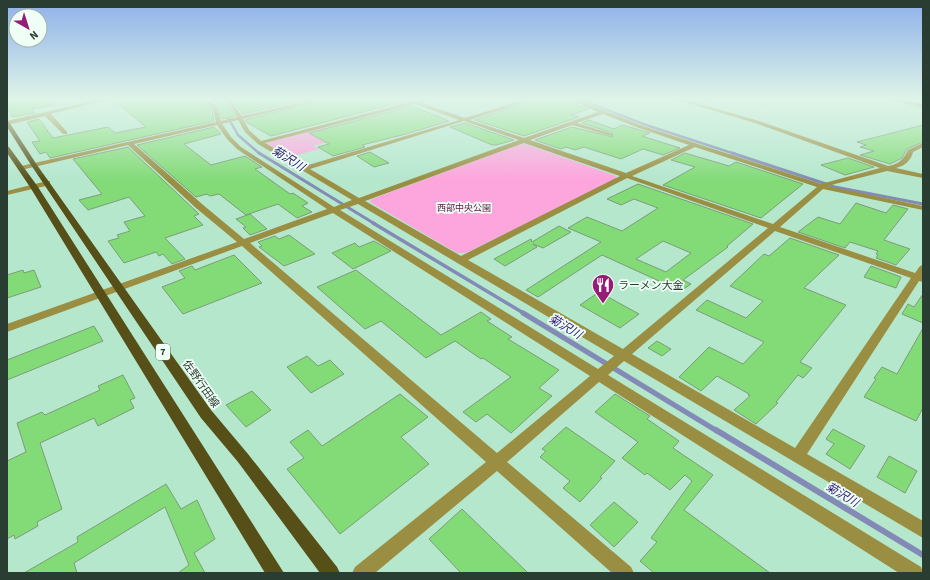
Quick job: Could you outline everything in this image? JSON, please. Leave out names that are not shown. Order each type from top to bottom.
[{"type":"main road","name":"佐野行田線","points":[[9,126],[47,184],[206,414],[243,458],[331,573]]},
{"type":"main road","name":"7","points":[[7,148],[34,186],[275,573]]},
{"type":"street","points":[[59,126],[65,133]]},
{"type":"street","points":[[22,168],[209,126]]},
{"type":"street","points":[[223,126],[229,138],[239,148],[337,208],[598,375],[915,573]]},
{"type":"street","points":[[244,126],[260,143],[304,168],[356,201],[461,260],[923,530]]},
{"type":"street","points":[[260,143],[326,126]]},
{"type":"street","points":[[304,168],[444,126]]},
{"type":"street","points":[[482,126],[773,227],[921,274],[797,457]]},
{"type":"street","points":[[7,328],[100,293],[565,126]]},
{"type":"street","points":[[578,126],[610,135]]},
{"type":"street","points":[[641,126],[823,187],[923,208]]},
{"type":"street","points":[[768,126],[889,169],[923,176]]},
{"type":"street","points":[[130,144],[198,206],[243,242],[625,573]]},
{"type":"street","points":[[461,260],[626,176],[696,144]]},
{"type":"street","points":[[361,573],[497,462],[825,184],[901,165],[909,156],[910,151],[923,144]]},
{"type":"street","points":[[7,193],[47,184]]},
{"type":"green space","points":[[325,127],[345,137],[313,146],[319,149],[290,157],[267,144],[269,142]]},
{"type":"green space","name":"西部中央公園","points":[[525,144],[616,176],[615,179],[466,253],[457,253],[370,202],[372,199],[518,145]]},
{"type":"building","points":[[30,126],[44,126],[53,138],[108,127],[115,133],[146,127],[145,126],[192,126],[50,158],[46,152],[40,154],[32,142],[40,141]]},
{"type":"building","points":[[253,126],[309,126],[271,136]]},
{"type":"building","points":[[335,126],[432,126],[362,145],[365,147],[333,156],[318,147],[329,144],[309,133]]},
{"type":"building","points":[[474,126],[514,140],[492,145],[450,127]]},
{"type":"building","points":[[494,126],[553,126],[524,136]]},
{"type":"building","points":[[591,126],[606,126],[614,129],[620,126],[626,126],[650,133],[642,136],[680,148],[663,155],[643,149],[621,159],[584,147],[575,150],[566,147],[561,149],[535,140],[572,127],[613,137],[612,133]]},
{"type":"building","points":[[923,126],[923,142],[907,149],[902,158],[890,164],[860,155],[874,151],[860,147],[866,145],[857,142]]},
{"type":"building","points":[[214,127],[221,134],[184,144],[211,165],[245,156],[262,167],[255,169],[290,194],[293,193],[308,203],[302,206],[312,212],[297,218],[278,204],[246,215],[219,194],[210,196],[207,194],[196,197],[137,145]]},
{"type":"building","points":[[128,147],[199,214],[194,216],[203,225],[165,238],[185,259],[172,264],[163,254],[159,256],[156,252],[124,263],[108,241],[119,238],[117,235],[130,231],[124,222],[145,216],[129,197],[88,210],[79,200],[102,194],[73,159]]},
{"type":"building","points":[[370,152],[389,163],[374,167],[357,156]]},
{"type":"building","points":[[685,153],[729,166],[736,162],[803,184],[761,218],[663,185],[695,167],[671,160]]},
{"type":"building","points":[[848,158],[874,167],[845,175],[821,165]]},
{"type":"building","points":[[638,184],[753,224],[727,246],[728,247],[683,280],[691,284],[681,291],[602,255],[538,297],[526,290],[601,242],[568,228],[587,217],[622,231],[658,208],[634,199],[621,205],[607,199]],"holes":[[[663,241],[691,253],[666,272],[636,259]]]},
{"type":"building","points":[[856,203],[886,213],[893,205],[908,209],[884,240],[910,249],[896,265],[876,258],[878,251],[850,242],[845,248],[798,232],[818,217],[840,224]]},
{"type":"building","points":[[250,214],[267,229],[250,235],[243,228],[246,227],[236,219]]},
{"type":"building","points":[[559,226],[571,232],[543,248],[533,244],[537,247],[505,266],[494,259],[531,239],[532,242]]},
{"type":"building","points":[[289,235],[315,254],[284,266],[259,247],[262,246],[258,242],[275,236],[279,239]]},
{"type":"building","points":[[790,238],[839,255],[804,288],[846,305],[800,362],[812,368],[803,378],[798,375],[776,402],[778,403],[756,424],[734,410],[750,396],[748,395],[749,394],[717,376],[701,391],[679,377],[709,347],[743,364],[764,342],[696,310],[707,300],[746,318],[763,301],[730,286],[764,254],[769,256]]},
{"type":"building","points":[[374,241],[391,251],[353,269],[332,253],[355,243],[359,247]]},
{"type":"building","points":[[234,255],[262,283],[183,314],[162,287],[185,278],[179,271],[192,266],[195,270]]},
{"type":"building","points":[[871,266],[901,277],[896,288],[864,277]]},
{"type":"building","points":[[23,270],[24,273],[34,270],[41,287],[7,298],[7,275]]},
{"type":"building","points":[[356,270],[441,335],[481,312],[491,319],[487,321],[512,337],[508,339],[559,370],[539,388],[552,396],[511,433],[487,414],[476,422],[463,412],[511,377],[455,341],[426,358],[381,321],[365,329],[317,287]]},
{"type":"building","points":[[599,292],[639,314],[620,328],[580,305]]},
{"type":"building","points":[[923,294],[923,323],[902,314],[908,304],[914,307]]},
{"type":"building","points":[[94,326],[103,341],[7,380],[7,360]]},
{"type":"building","points":[[923,328],[923,408],[916,421],[864,397],[876,379],[874,378],[882,367],[897,374]]},
{"type":"building","points":[[657,341],[671,349],[662,356],[648,348]]},
{"type":"building","points":[[307,356],[318,366],[330,360],[344,374],[311,393],[287,367]]},
{"type":"building","points":[[123,375],[135,398],[130,400],[134,408],[98,426],[94,418],[40,443],[62,509],[37,522],[38,526],[15,539],[14,535],[7,539],[7,461],[26,452],[17,423],[42,412],[45,415],[100,390],[98,386]]},
{"type":"building","points":[[252,391],[271,410],[246,427],[226,405]]},
{"type":"building","points":[[400,394],[428,417],[401,437],[429,464],[340,534],[287,469],[304,458],[290,442],[308,430],[322,446]]},
{"type":"building","points":[[615,394],[650,416],[647,419],[679,441],[673,448],[713,475],[684,510],[770,573],[654,573],[640,561],[657,542],[651,538],[692,481],[685,475],[670,490],[647,473],[645,475],[622,458],[638,442],[595,412]]},
{"type":"building","points":[[566,427],[615,461],[580,502],[563,488],[570,481],[540,457],[546,451],[542,449]]},
{"type":"building","points":[[833,429],[865,446],[850,469],[826,454],[834,444],[826,439]]},
{"type":"building","points":[[889,456],[917,471],[905,493],[877,477]]},
{"type":"building","points":[[166,484],[181,509],[197,500],[215,539],[194,553],[205,573],[178,573],[189,565],[165,507],[74,563],[77,573],[24,573],[78,542],[77,537]]},
{"type":"building","points":[[614,502],[638,522],[614,547],[590,525]]},
{"type":"building","points":[[462,509],[528,573],[461,573],[429,539]]},
{"type":"waterway","name":"菊沢川","points":[[233,126],[238,135],[260,154]]},
{"type":"waterway","points":[[649,126],[735,154]]},
{"type":"waterway","name":"菊沢川","points":[[259,153],[375,224]]},
{"type":"waterway","points":[[732,153],[835,187],[923,204]]},
{"type":"waterway","name":"菊沢川","points":[[373,223],[525,314]]},
{"type":"waterway","name":"菊沢川","points":[[523,313],[717,431]]},
{"type":"waterway","name":"菊沢川","points":[[716,430],[923,555]]},
{"type":"place","name":"ラーメン大金","points":[[603,304]]}]
